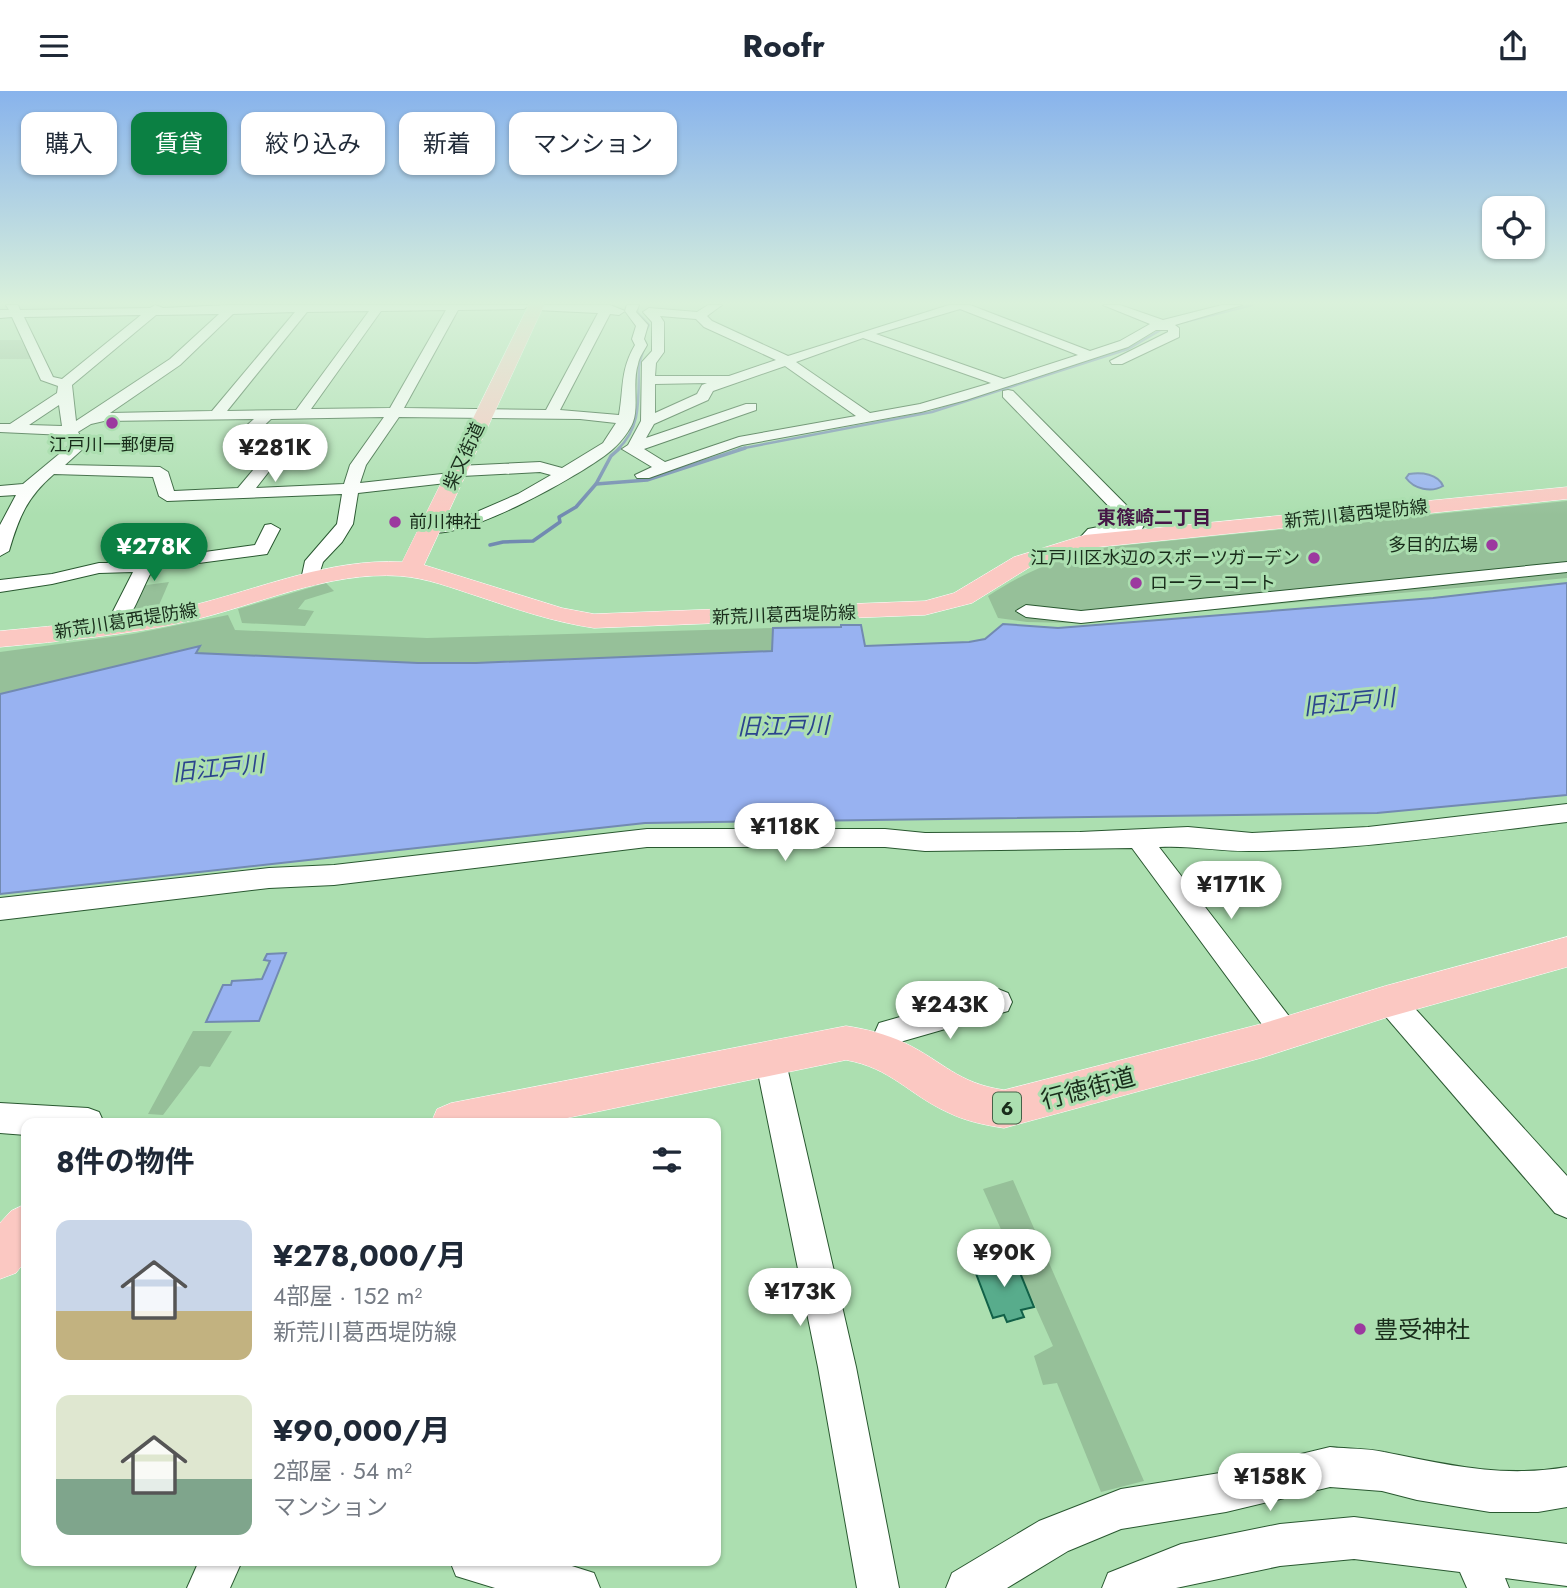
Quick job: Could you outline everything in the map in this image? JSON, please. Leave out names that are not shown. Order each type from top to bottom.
[{"type":"main road","name":"柴又街道","points":[[409,569],[431,529],[503,375]]},
{"type":"main road","name":"新荒川葛西堤防線","points":[[0,639],[189,613],[310,580],[365,569],[409,569],[558,615],[594,621],[628,622],[882,611],[938,605],[962,598],[1033,557],[1085,542],[1567,493]]},
{"type":"main road","name":"行徳街道","points":[[476,1118],[846,1043],[863,1044],[882,1050],[914,1067],[956,1098],[979,1107],[1004,1109],[1061,1096],[1567,952]]},
{"type":"main road","points":[[0,1257],[21,1232]]},
{"type":"street","points":[[45,375],[48,380],[65,389]]},
{"type":"street","points":[[6,429],[81,375]]},
{"type":"street","points":[[6,429],[70,431],[157,375]]},
{"type":"street","points":[[216,415],[249,375]]},
{"type":"street","points":[[300,414],[329,375]]},
{"type":"street","points":[[310,580],[314,561],[345,524],[350,489],[358,465],[415,375]]},
{"type":"street","points":[[550,415],[571,375]]},
{"type":"street","points":[[431,529],[455,526],[505,506],[608,446],[621,432],[627,420],[631,375]]},
{"type":"street","points":[[633,449],[648,421],[649,375]]},
{"type":"street","points":[[648,421],[703,397],[707,388],[742,375]]},
{"type":"street","points":[[805,375],[867,417]]},
{"type":"street","points":[[970,375],[1005,388],[1136,525],[1094,533],[1085,542]]},
{"type":"street","points":[[972,405],[1039,375]]},
{"type":"street","points":[[643,475],[718,447],[773,434],[921,408],[1071,376]]},
{"type":"street","points":[[649,380],[729,379]]},
{"type":"street","points":[[0,551],[6,520],[27,489],[78,446],[70,431],[65,389]]},
{"type":"street","points":[[633,449],[746,409],[773,434]]},
{"type":"street","points":[[87,421],[104,417],[394,412],[550,415],[627,420]]},
{"type":"street","points":[[243,493],[285,442],[242,438],[267,415]]},
{"type":"street","points":[[608,446],[633,449],[663,467]]},
{"type":"street","points":[[49,469],[160,472],[167,496],[350,489],[456,474],[540,467],[564,473]]},
{"type":"street","points":[[0,491],[27,489]]},
{"type":"street","points":[[0,586],[52,579],[99,568],[255,552],[261,550],[271,529]]},
{"type":"street","points":[[116,625],[133,586],[147,565]]},
{"type":"street","points":[[1026,611],[1081,617],[1567,567]]},
{"type":"street","points":[[0,909],[647,838],[885,838],[937,842],[1188,836],[1252,842],[1368,836],[1567,813]]},
{"type":"street","points":[[1138,838],[1285,1033]]},
{"type":"street","points":[[1390,1001],[1567,1201]]},
{"type":"street","points":[[882,1050],[889,1032],[998,1002]]},
{"type":"street","points":[[770,1058],[837,1367],[878,1588]]},
{"type":"street","points":[[0,1118],[21,1119]]},
{"type":"street","points":[[967,1588],[1054,1537],[1121,1509],[1226,1492],[1329,1467],[1382,1471],[1417,1481],[1490,1492],[1538,1492],[1567,1487]]},
{"type":"street","points":[[1123,1588],[1181,1565],[1293,1543],[1354,1538],[1394,1541],[1481,1571],[1567,1565]]},
{"type":"street","points":[[208,1588],[219,1566]]},
{"type":"street","points":[[491,1566],[579,1588]]},
{"type":"green space","name":"江戸川区水辺のスポーツガーデン","points":[[1567,501],[1567,578],[1069,623],[998,618],[988,596],[1045,566],[1108,547]]},
{"type":"green space","points":[[169,582],[156,612],[125,616],[139,586]]},
{"type":"green space","points":[[326,583],[334,591],[305,600],[298,609],[314,611],[305,626],[242,623],[238,609]]},
{"type":"green space","points":[[228,615],[235,630],[427,638],[773,628],[773,651],[418,663],[195,653],[199,647],[0,694],[0,652],[133,634]]},
{"type":"green space","points":[[193,1031],[232,1031],[210,1067],[200,1066],[163,1115],[148,1114]]},
{"type":"green space","points":[[1013,1180],[1144,1481],[1101,1492],[1057,1383],[1043,1385],[1034,1356],[1053,1346],[983,1189]]},
{"type":"water","points":[[1409,474],[1429,475],[1443,486],[1433,489],[1418,487],[1406,478]]},
{"type":"water","name":"旧江戸川","points":[[1567,583],[1567,795],[1377,813],[645,823],[0,894],[0,694],[200,646],[196,653],[476,663],[772,651],[773,628],[841,625],[861,625],[865,646],[969,642],[985,639],[1003,624],[1058,628],[1433,598]]},
{"type":"water","points":[[286,953],[259,1021],[206,1022],[223,985],[231,985],[232,981],[262,979],[270,961],[264,960],[267,954]]},
{"type":"building","points":[[1000,1258],[1003,1261],[1014,1258],[1034,1307],[1021,1310],[1024,1317],[1007,1322],[1004,1315],[993,1318],[975,1271],[987,1268],[985,1262]]},
{"type":"waterway","points":[[618,449],[626,440],[635,421],[639,375]]},
{"type":"waterway","points":[[739,449],[932,412],[1048,375]]},
{"type":"waterway","points":[[596,484],[611,456],[620,448]]},
{"type":"waterway","points":[[596,484],[647,480],[745,448]]},
{"type":"waterway","points":[[490,545],[533,541],[560,522],[559,517],[576,507],[596,484]]},
{"type":"place","name":"江戸川一郵便局","points":[[112,423]]},
{"type":"place","name":"前川神社","points":[[395,522]]},
{"type":"place","name":"多目的広場","points":[[1492,545]]},
{"type":"place","name":"江戸川区水辺のスポーツガーデン","points":[[1314,558]]},
{"type":"place","name":"ローラーコート","points":[[1136,583]]},
{"type":"place","name":"豊受神社","points":[[1360,1329]]},
{"type":"district","name":"東篠崎二丁目","points":[[1154,517]]}]
